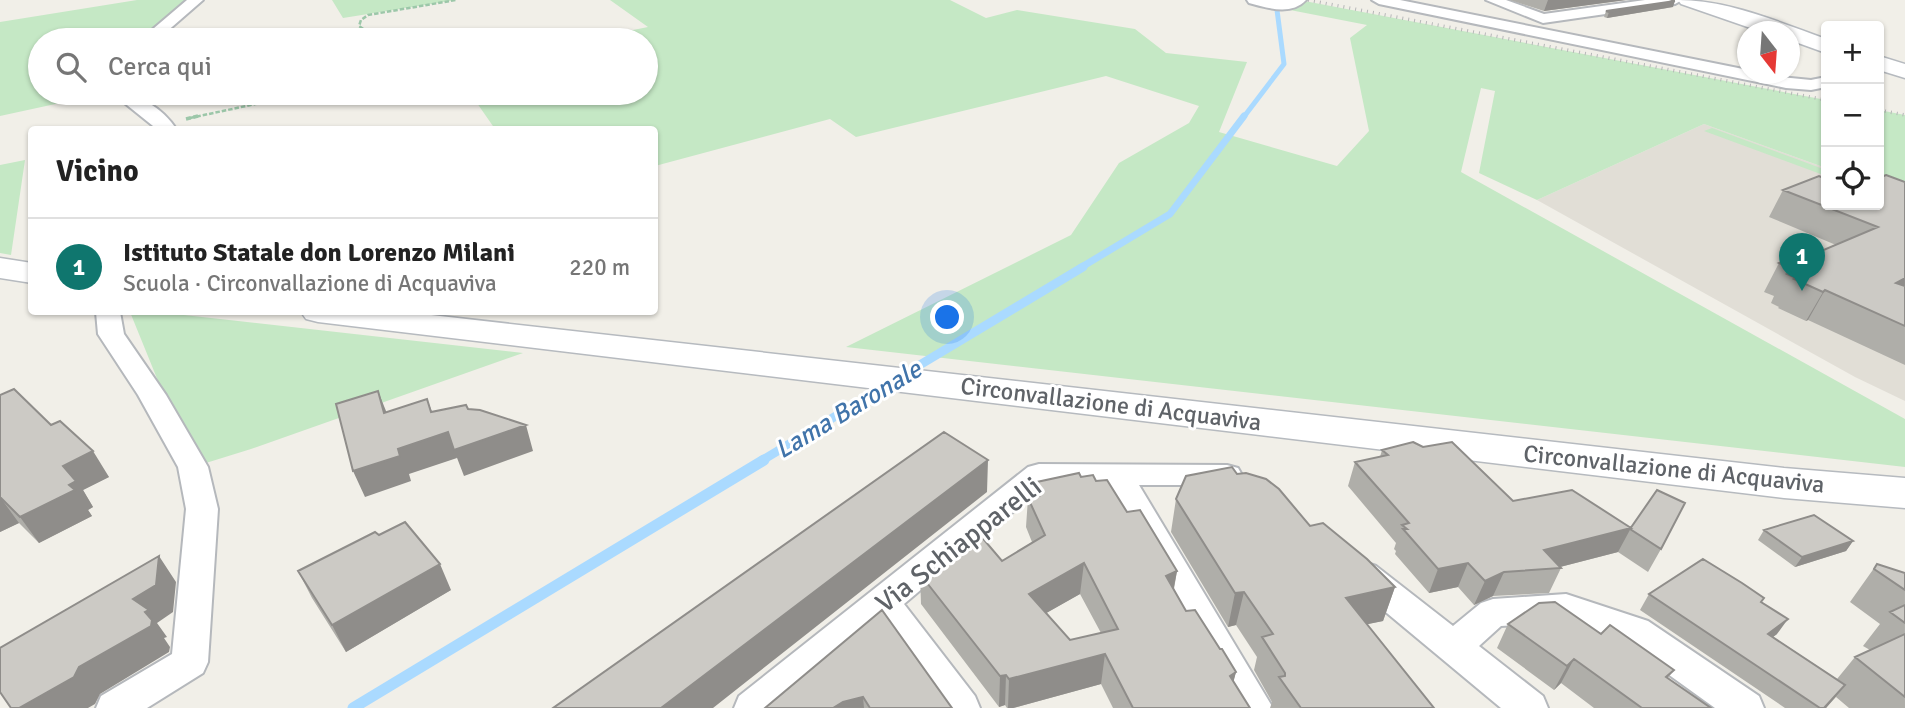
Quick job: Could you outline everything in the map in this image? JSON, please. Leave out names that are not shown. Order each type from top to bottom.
[{"type":"main road","points":[[1688,0],[1751,21]]},
{"type":"main road","points":[[1800,37],[1821,44]]},
{"type":"main road","points":[[0,268],[28,273]]},
{"type":"main road","points":[[0,279],[28,282]]},
{"type":"main road","name":"Circonvallazione di Acquaviva","points":[[344,315],[1784,483],[1905,493]]},
{"type":"street","points":[[162,28],[196,0]]},
{"type":"street","points":[[1254,0],[1281,6],[1293,5],[1299,0]]},
{"type":"street","points":[[1379,0],[1786,83],[1821,83]]},
{"type":"street","points":[[1493,0],[1543,19],[1675,0]]},
{"type":"street","points":[[136,105],[165,126]]},
{"type":"street","points":[[108,315],[111,334],[152,395],[193,467],[201,509],[190,662],[115,708]]},
{"type":"street","name":"Via Schiapparelli","points":[[753,708],[1039,474],[1118,474],[1249,483]]},
{"type":"street","points":[[1118,474],[1254,708]]},
{"type":"street","points":[[1335,552],[1529,708]]},
{"type":"street","points":[[883,601],[961,708]]},
{"type":"street","points":[[1453,647],[1493,613],[1566,608],[1635,631],[1745,708]]},
{"type":"path","points":[[362,28],[359,26],[361,20],[368,15],[456,0]]},
{"type":"path","points":[[170,126],[257,105]]},
{"type":"shaded area","points":[[1704,124],[1821,166],[1821,210],[1884,210],[1884,203],[1905,196],[1905,401],[1855,377],[1537,200]]},
{"type":"green space","points":[[137,0],[195,0],[162,28],[28,28],[28,105],[51,105],[0,116],[0,22]]},
{"type":"green space","points":[[332,0],[456,0],[343,18]]},
{"type":"green space","points":[[610,0],[950,0],[986,18],[1017,10],[1135,29],[1166,53],[1247,62],[1219,132],[1337,166],[1369,131],[1350,38],[1367,25],[1290,10],[1299,0],[1821,99],[1821,166],[1704,124],[1537,200],[1479,173],[1495,91],[1481,88],[1461,172],[1905,419],[1905,467],[846,347],[1071,235],[1119,163],[1189,123],[1199,106],[1106,76],[856,137],[830,119],[658,165],[658,126],[493,126],[478,105],[658,105],[658,28],[643,28],[648,27]]},
{"type":"green space","points":[[1884,111],[1905,115],[1905,196],[1884,189]]},
{"type":"green space","points":[[1712,128],[1821,168],[1821,174],[1704,131]]},
{"type":"green space","points":[[25,160],[11,255],[0,253],[0,165]]},
{"type":"green space","points":[[131,315],[184,315],[523,353],[251,449],[193,467]]},
{"type":"building","points":[[1675,1],[1609,12],[1606,11]]},
{"type":"building","points":[[1819,176],[1821,205],[1783,190]]},
{"type":"building","points":[[1884,176],[1905,182],[1905,278],[1896,283],[1905,286],[1905,326],[1794,279],[1796,278],[1787,274],[1795,270],[1779,263],[1811,249],[1819,252],[1878,227],[1834,210],[1884,210]]},
{"type":"building","points":[[14,389],[51,425],[60,421],[93,451],[63,466],[76,481],[69,485],[75,490],[20,517],[0,497],[0,395]]},
{"type":"building","points":[[378,391],[384,413],[427,399],[431,412],[466,405],[468,409],[480,410],[526,425],[454,450],[448,432],[398,449],[400,456],[353,471],[336,404]]},
{"type":"building","points":[[944,432],[988,460],[661,708],[553,708]]},
{"type":"building","points":[[1413,442],[1423,447],[1452,442],[1513,501],[1572,490],[1631,528],[1544,550],[1561,568],[1504,572],[1485,581],[1468,563],[1438,569],[1403,529],[1407,529],[1402,525],[1409,523],[1355,462],[1388,455],[1382,450]]},
{"type":"building","points":[[1232,467],[1237,474],[1246,473],[1266,479],[1279,489],[1310,526],[1323,523],[1367,559],[1395,587],[1346,598],[1434,708],[1301,708],[1279,677],[1285,676],[1285,673],[1262,637],[1273,634],[1244,592],[1235,593],[1176,499],[1186,476]]},
{"type":"building","points":[[1079,473],[1081,477],[1093,475],[1096,481],[1107,480],[1127,512],[1140,510],[1177,571],[1166,576],[1186,611],[1195,610],[1222,649],[1236,672],[1230,676],[1250,708],[1133,708],[1105,654],[1009,679],[1006,675],[1000,676],[920,574],[974,528],[1002,561],[1045,535],[1028,498],[1039,496],[1032,483]],"holes":[[[1084,563],[1118,629],[1070,640],[1029,594]]]},
{"type":"building","points":[[1657,490],[1685,503],[1661,549],[1630,529]]},
{"type":"building","points":[[1814,515],[1853,541],[1802,557],[1764,530]]},
{"type":"building","points":[[405,522],[440,564],[332,625],[298,571],[375,532],[379,535]]},
{"type":"building","points":[[159,556],[156,585],[133,599],[149,610],[145,612],[152,620],[151,626],[79,667],[74,677],[19,708],[11,708],[0,692],[0,648]]},
{"type":"building","points":[[1703,559],[1764,598],[1761,602],[1788,619],[1768,634],[1845,685],[1824,708],[1820,708],[1649,594]]},
{"type":"building","points":[[1877,564],[1905,573],[1905,590],[1874,569]]},
{"type":"building","points":[[1555,602],[1601,634],[1610,625],[1674,670],[1666,677],[1711,708],[1642,708],[1574,659],[1567,666],[1508,624],[1539,603]]},
{"type":"building","points":[[1905,605],[1905,623],[1890,612]]},
{"type":"building","points":[[882,610],[952,708],[870,708],[863,697],[843,702],[833,708],[765,708]]},
{"type":"building","points":[[1905,634],[1905,697],[1855,657]]},
{"type":"waterway","name":"Lama Baronale","points":[[1243,118],[1284,64],[1277,10]]},
{"type":"waterway","name":"Lama Baronale","points":[[1080,268],[1170,214],[1244,116]]},
{"type":"waterway","name":"Lama Baronale","points":[[903,375],[1083,267]]},
{"type":"waterway","name":"Lama Baronale","points":[[761,461],[889,384]]},
{"type":"waterway","name":"Lama Baronale","points":[[353,708],[764,460]]},
{"type":"railway","points":[[1308,0],[1821,99]]},
{"type":"railway","points":[[1884,111],[1905,115]]},
{"type":"place","name":"Istituto Statale don Lorenzo Milani","points":[[1802,291]]}]
